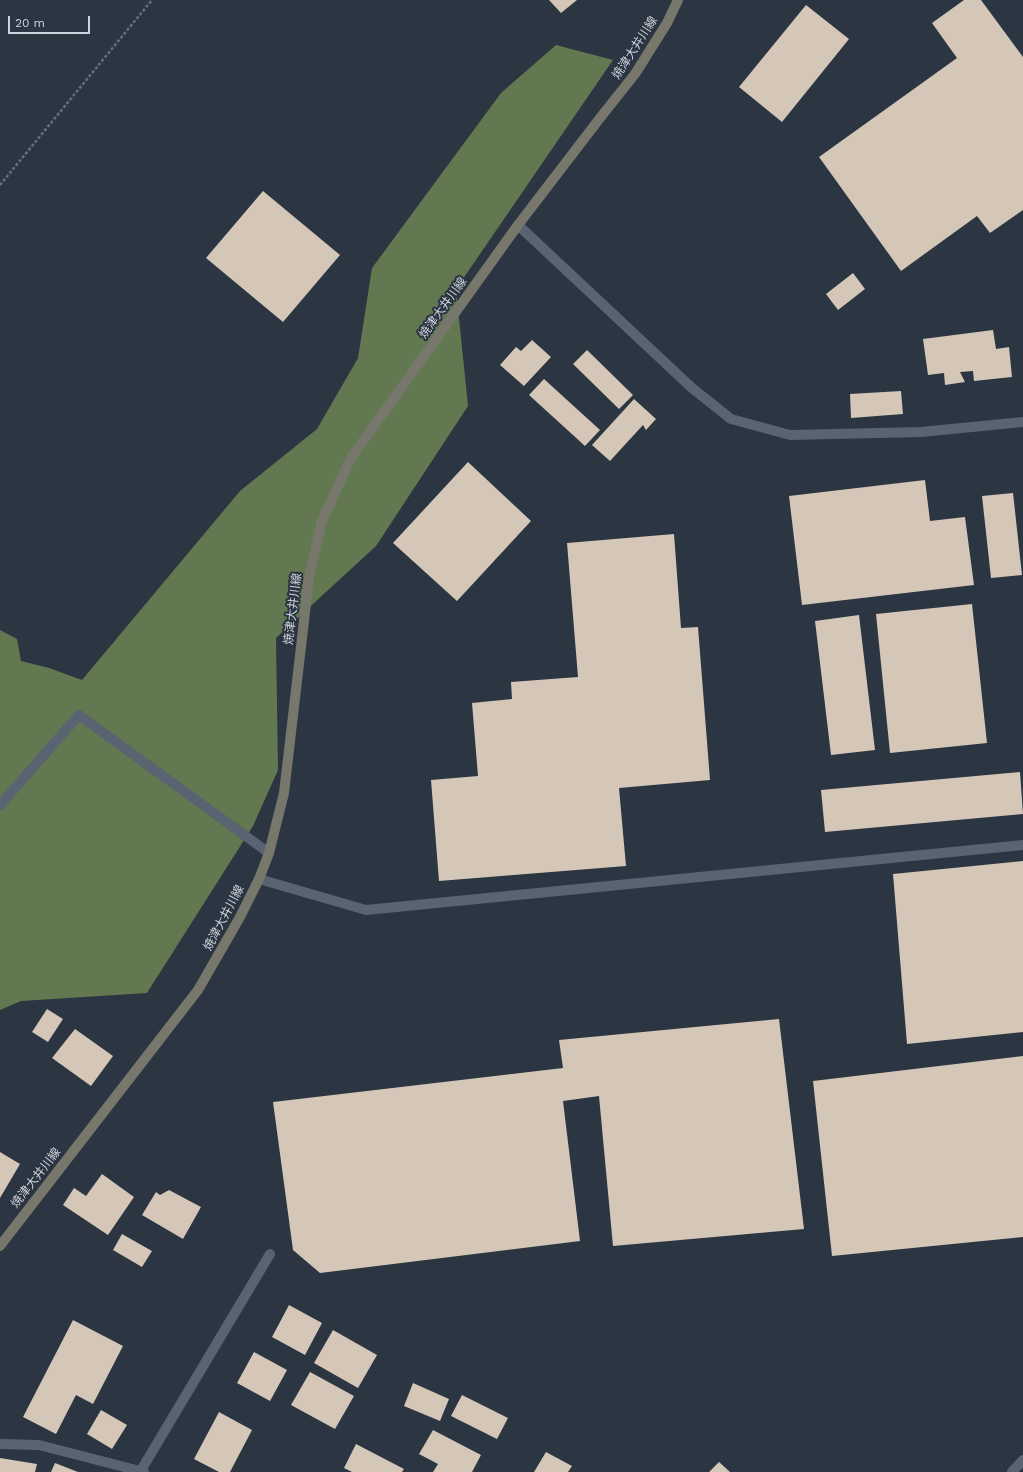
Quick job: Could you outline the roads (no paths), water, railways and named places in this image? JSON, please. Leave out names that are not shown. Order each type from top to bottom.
[{"type":"main road","name":"焼津大井川線","points":[[0,1246],[198,990],[259,879],[269,853],[284,793],[309,578],[322,520],[352,458],[518,225],[635,74],[667,23],[678,0]]},
{"type":"street","points":[[518,225],[692,388],[731,419],[790,435],[921,432],[1023,422]]},
{"type":"street","points":[[0,805],[79,715],[269,853]]},
{"type":"street","points":[[259,879],[366,910],[1023,845]]},
{"type":"street","points":[[0,1444],[39,1445],[141,1472],[270,1254]]},
{"type":"street","points":[[1012,1472],[1023,1460]]}]
